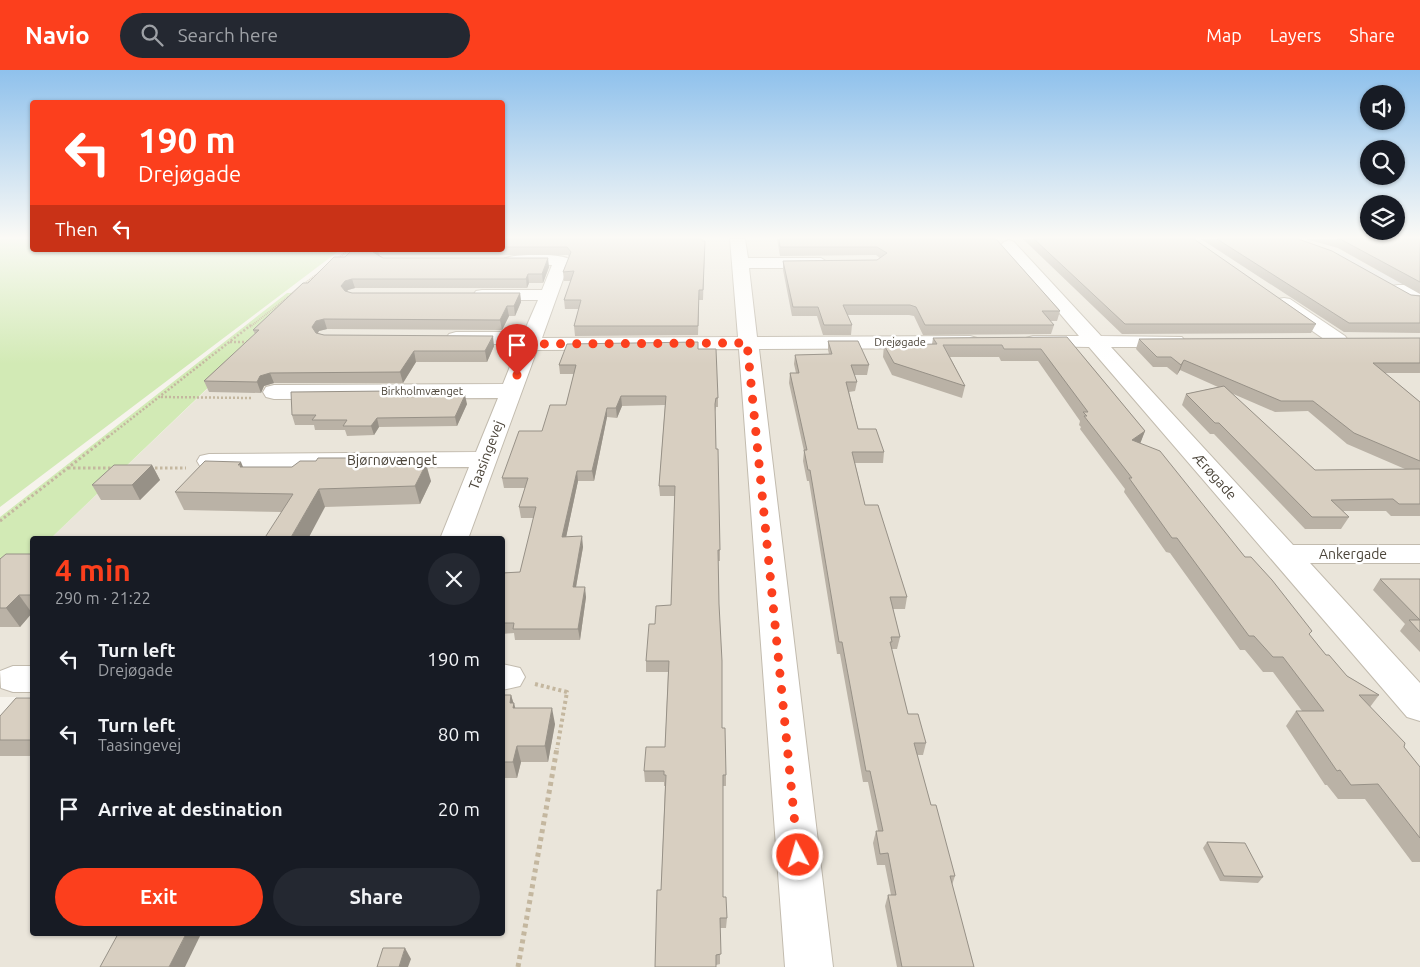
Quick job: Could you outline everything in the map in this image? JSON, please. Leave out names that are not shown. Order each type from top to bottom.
[{"type":"street","name":"Taasingevej","points":[[455,536],[554,281]]},
{"type":"street","points":[[742,281],[809,967]]},
{"type":"street","name":"Ærøgade","points":[[1041,281],[1286,554],[1420,708]]},
{"type":"street","points":[[1382,281],[1398,290],[1417,294]]},
{"type":"street","points":[[1270,294],[1347,340],[1309,341]]},
{"type":"street","points":[[461,295],[548,295]]},
{"type":"street","name":"Drejøgade","points":[[434,338],[747,343],[988,342]]},
{"type":"street","points":[[1017,342],[1192,341]]},
{"type":"street","name":"Birkholmvænget","points":[[274,392],[511,391]]},
{"type":"street","name":"Bjørnøvænget","points":[[208,461],[485,459]]},
{"type":"street","name":"Ankergade","points":[[1286,554],[1420,554]]},
{"type":"path","points":[[0,521],[308,281]]},
{"type":"path","points":[[285,298],[295,298]]},
{"type":"path","points":[[229,342],[258,342]]},
{"type":"path","points":[[160,397],[264,398],[274,392]]},
{"type":"path","points":[[143,468],[200,468],[208,461]]},
{"type":"path","points":[[67,468],[124,468]]},
{"type":"path","points":[[505,678],[567,692],[518,967]]},
{"type":"shaded area","points":[[306,281],[1420,281],[1420,967],[0,967],[0,738],[30,707],[30,936],[505,936],[505,536],[53,536],[307,294],[290,293]]},
{"type":"shaded area","points":[[1376,281],[1401,281],[1420,297],[1420,301]]},
{"type":"shaded area","points":[[30,557],[30,697],[0,697],[0,586]]},
{"type":"green space","points":[[0,281],[299,281],[0,507]]},
{"type":"green space","points":[[287,293],[307,293],[53,536],[30,536],[30,557],[0,586],[0,517]]},
{"type":"building","points":[[310,281],[345,281],[341,286],[345,291],[352,293],[520,293],[514,306],[507,306],[500,320],[324,319],[316,321],[312,327],[316,333],[324,335],[493,336],[485,351],[414,351],[400,372],[270,373],[260,376],[257,382],[204,381],[259,330],[253,330],[303,283]]},
{"type":"building","points":[[571,281],[703,281],[703,290],[699,290],[698,326],[574,326],[581,300],[564,300]]},
{"type":"building","points":[[787,281],[1033,281],[1060,311],[1042,311],[1054,325],[925,325],[916,307],[910,305],[843,305],[852,325],[824,325],[818,307],[793,307]]},
{"type":"building","points":[[1079,281],[1254,281],[1316,324],[1125,324]]},
{"type":"building","points":[[1283,281],[1386,281],[1411,295],[1420,296],[1420,323],[1349,323]]},
{"type":"building","points":[[1067,337],[1145,431],[1132,440],[1160,451],[1245,557],[1251,557],[1272,580],[1312,631],[1309,634],[1326,655],[1329,655],[1347,676],[1379,695],[1359,695],[1405,743],[1404,747],[1420,767],[1420,838],[1378,784],[1351,785],[1340,770],[1337,771],[1296,711],[1324,711],[1283,657],[1273,657],[1254,636],[1249,636],[1177,538],[1172,538],[1129,478],[1132,478],[1084,416],[1087,416],[1083,412],[1088,412],[1041,349],[1004,349],[1002,345],[943,345],[965,386],[894,363],[884,345],[937,344],[933,338]]},
{"type":"building","points":[[1420,338],[1420,363],[1373,363],[1420,402],[1420,461],[1354,433],[1313,401],[1281,401],[1184,360],[1181,365],[1171,357],[1157,357],[1139,339]]},
{"type":"building","points":[[828,341],[858,341],[869,365],[851,365],[857,382],[846,382],[858,429],[876,429],[884,452],[852,452],[865,505],[878,505],[907,597],[890,597],[900,637],[891,637],[892,642],[890,642],[908,714],[918,714],[926,743],[914,743],[931,805],[936,805],[955,876],[950,876],[974,967],[902,967],[888,895],[896,895],[888,853],[880,854],[876,831],[883,831],[870,771],[866,771],[842,642],[839,642],[810,470],[808,470],[804,450],[807,450],[790,373],[799,373],[795,355],[832,354]]},
{"type":"building","points":[[698,342],[698,349],[716,349],[718,398],[716,398],[715,404],[716,449],[718,449],[719,604],[722,661],[722,728],[725,728],[726,775],[723,775],[723,897],[726,897],[727,918],[720,918],[721,954],[716,955],[716,967],[655,967],[657,890],[661,890],[666,775],[664,775],[664,771],[644,771],[646,747],[665,747],[669,661],[646,661],[649,624],[655,624],[656,606],[671,605],[675,486],[659,486],[666,396],[621,396],[616,408],[607,408],[592,471],[577,471],[562,537],[582,536],[573,587],[585,587],[578,629],[513,629],[514,623],[505,623],[505,573],[520,572],[536,507],[519,507],[528,478],[502,478],[519,431],[542,431],[550,405],[566,405],[576,365],[559,365],[567,344]]},
{"type":"building","points":[[1224,386],[1315,470],[1420,469],[1420,504],[1399,504],[1393,499],[1331,500],[1349,517],[1312,517],[1219,423],[1215,423],[1186,394]]},
{"type":"building","points":[[390,391],[388,394],[401,394],[400,397],[465,395],[455,417],[377,418],[371,426],[343,426],[347,420],[312,420],[316,415],[292,415],[291,392]]},
{"type":"building","points":[[318,458],[355,458],[352,462],[356,462],[354,464],[426,464],[415,486],[319,489],[292,536],[266,536],[293,494],[175,492],[205,461],[241,462],[238,465],[241,465],[240,467],[292,467],[300,461],[316,461]]},
{"type":"building","points":[[114,465],[152,465],[132,485],[92,485]]},
{"type":"building","points":[[6,554],[30,554],[30,595],[19,595],[6,608],[0,608],[0,559]]},
{"type":"building","points":[[1380,579],[1420,579],[1420,620]]},
{"type":"building","points":[[1409,620],[1420,620],[1420,632]]},
{"type":"building","points":[[505,695],[511,695],[510,703],[514,703],[513,708],[552,708],[545,746],[517,746],[513,762],[505,762]]},
{"type":"building","points":[[16,698],[30,698],[30,740],[0,740],[0,716]]},
{"type":"building","points":[[1207,842],[1245,843],[1263,877],[1224,876]]},
{"type":"building","points":[[117,936],[185,936],[169,967],[100,967]]},
{"type":"building","points":[[383,948],[405,948],[399,967],[377,967]]},
{"type":"route","points":[[517,375],[529,344],[747,343],[798,855]]}]
